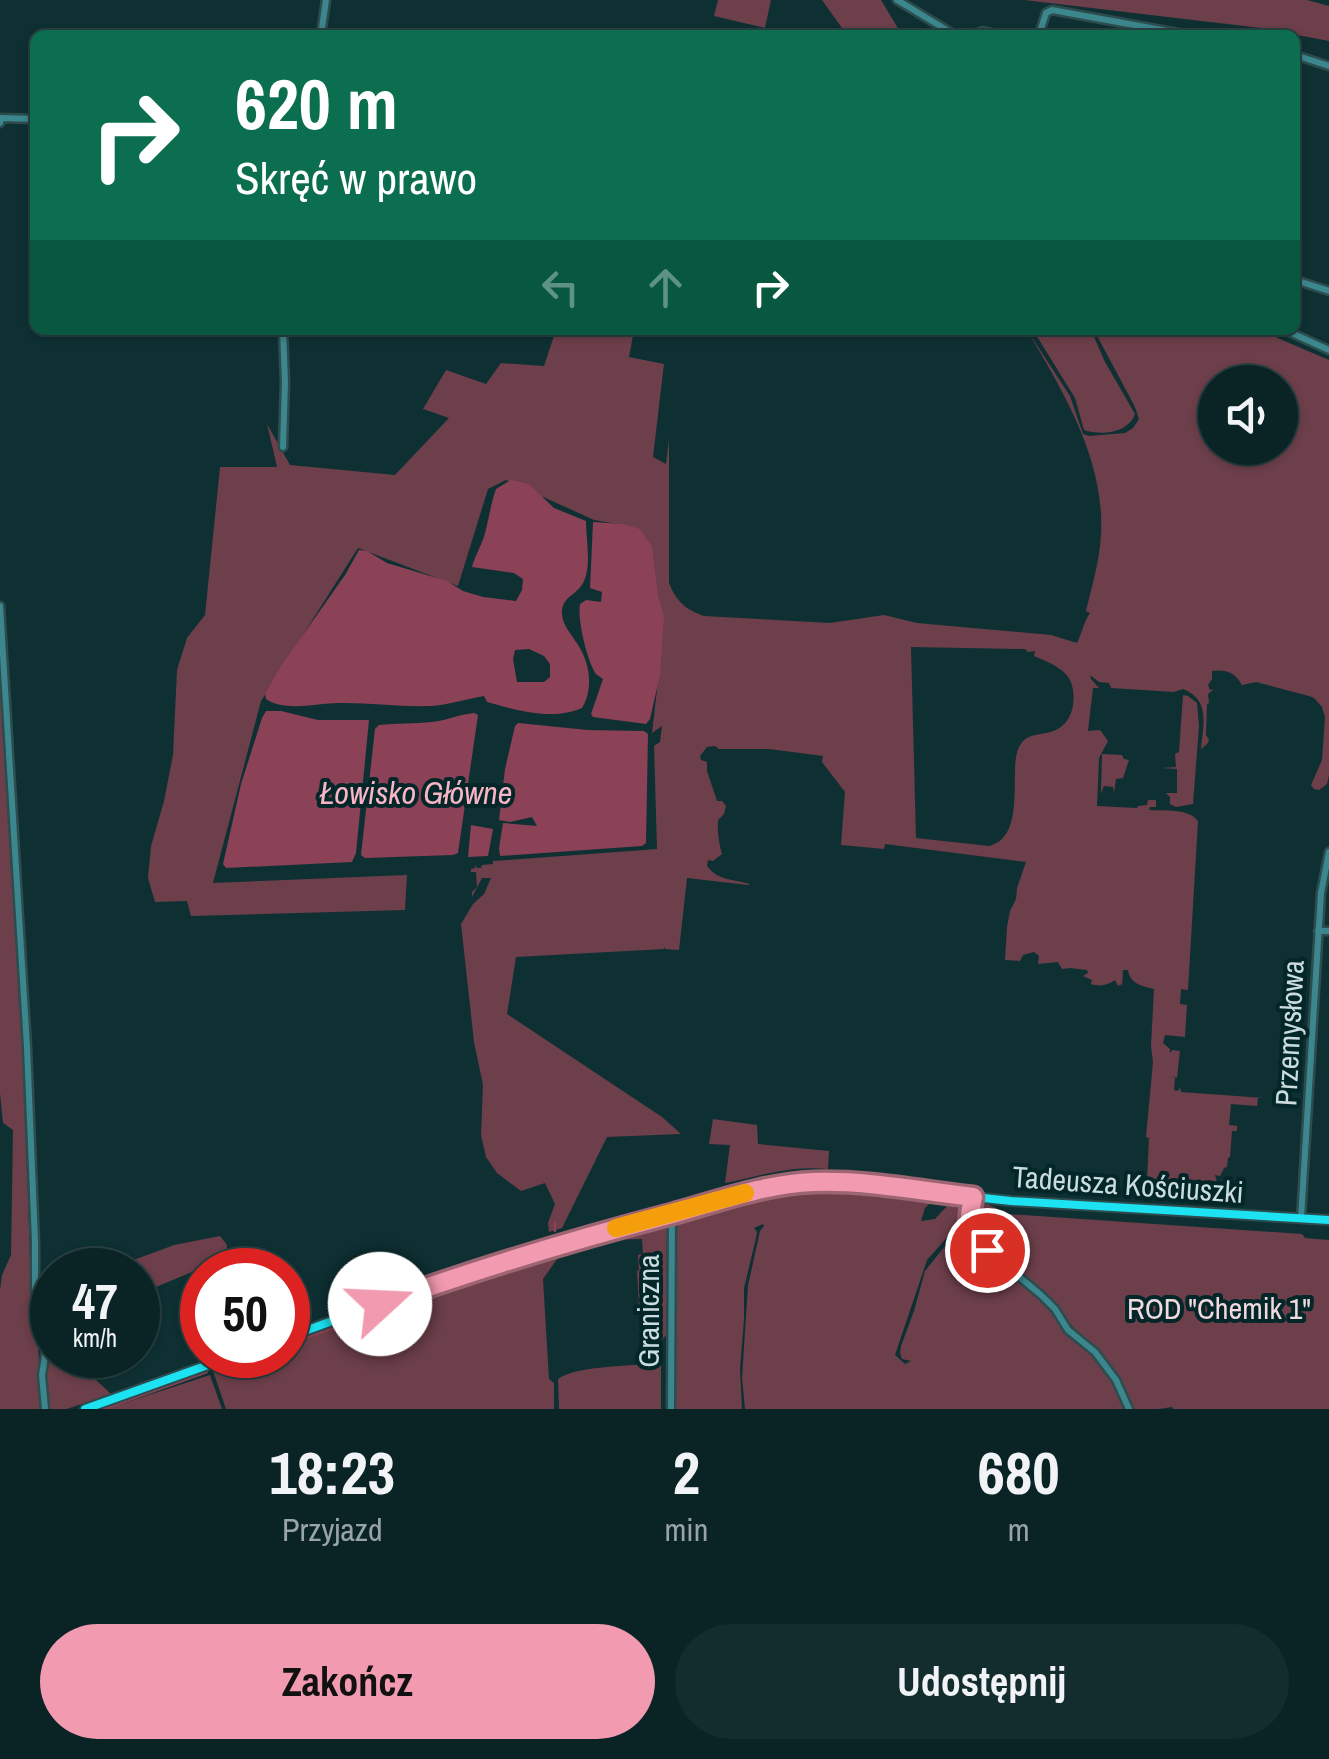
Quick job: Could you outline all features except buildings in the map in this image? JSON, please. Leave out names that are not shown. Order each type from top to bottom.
[{"type":"main road","name":"Tadeusza Kościuszki","points":[[310,1328],[494,1264],[750,1192],[794,1184],[855,1184],[973,1197],[1329,1220]]},
{"type":"main road","points":[[85,1409],[180,1375]]},
{"type":"street","points":[[322,30],[326,0]]},
{"type":"street","points":[[897,0],[947,30]]},
{"type":"street","points":[[1041,30],[1046,12],[1052,10],[1162,30]]},
{"type":"street","points":[[1300,56],[1329,66]]},
{"type":"street","points":[[0,123],[1,118],[30,119]]},
{"type":"street","points":[[1300,282],[1329,291]]},
{"type":"street","points":[[282,335],[283,447]]},
{"type":"street","points":[[1296,335],[1329,350]]},
{"type":"street","points":[[0,606],[26,1031],[35,1290],[46,1350],[42,1374],[45,1409]]},
{"type":"street","name":"Przemysłowa","points":[[1301,1218],[1318,931],[1329,852]]},
{"type":"street","points":[[1318,931],[1329,931]]},
{"type":"street","points":[[973,1197],[970,1224],[975,1240],[1041,1295],[1068,1330],[1096,1352],[1130,1409]]},
{"type":"street","name":"Graniczna","points":[[672,1214],[672,1409]]},
{"type":"green space","points":[[718,0],[771,0],[765,28],[714,16]]},
{"type":"green space","points":[[822,0],[881,0],[899,30],[843,30]]},
{"type":"green space","points":[[1024,0],[1307,0],[1329,6],[1329,41],[1300,35],[1300,30]]},
{"type":"green space","points":[[554,335],[633,335],[629,357],[664,364],[653,457],[666,464],[669,440],[669,583],[678,600],[692,611],[704,616],[830,623],[884,615],[917,623],[1051,635],[1077,643],[1090,613],[1086,611],[1100,543],[1096,479],[1079,427],[1030,335],[1070,396],[1083,434],[1089,436],[1125,433],[1139,419],[1097,335],[1271,335],[1329,360],[1327,784],[1319,790],[1311,785],[1322,760],[1325,717],[1314,698],[1256,682],[1242,685],[1229,672],[1212,671],[1208,685],[1210,690],[1214,689],[1208,694],[1207,704],[1209,740],[1201,749],[1202,706],[1192,694],[1183,689],[1174,692],[1111,688],[1109,683],[1090,675],[1099,688],[1093,688],[1088,731],[1100,730],[1108,741],[1099,758],[1097,806],[1137,808],[1147,805],[1148,800],[1156,800],[1156,807],[1149,810],[1182,812],[1198,821],[1188,990],[1181,989],[1180,1004],[1187,1005],[1185,1037],[1165,1035],[1163,1043],[1170,1053],[1180,1051],[1177,1078],[1171,1076],[1175,1078],[1174,1090],[1180,1087],[1181,1092],[1264,1098],[1258,1098],[1257,1106],[1231,1104],[1229,1125],[1237,1126],[1237,1131],[1232,1131],[1230,1157],[1220,1176],[1215,1175],[1217,1182],[1194,1182],[1181,1177],[1176,1182],[1147,1181],[1154,989],[1134,981],[1128,970],[1123,970],[1122,987],[1115,980],[1091,984],[1092,980],[1083,976],[1087,970],[1062,969],[1058,962],[1038,964],[1039,956],[1034,952],[1023,955],[1020,961],[1005,960],[1010,911],[1026,862],[885,844],[884,849],[841,845],[845,792],[822,762],[823,756],[715,746],[707,747],[700,756],[707,762],[717,801],[726,806],[718,820],[722,854],[708,860],[707,866],[721,877],[750,884],[687,878],[679,950],[664,946],[516,957],[507,1014],[662,1117],[681,1134],[607,1137],[562,1228],[549,1232],[555,1204],[545,1183],[521,1191],[497,1173],[486,1157],[481,1135],[483,1085],[474,1042],[461,924],[491,878],[482,878],[472,897],[477,887],[476,872],[471,869],[493,861],[657,849],[654,746],[660,742],[662,726],[652,733],[658,681],[623,525],[594,520],[506,480],[488,489],[458,586],[358,548],[261,701],[213,883],[407,875],[405,910],[191,916],[187,901],[155,902],[148,878],[151,846],[173,755],[177,670],[187,638],[205,615],[220,467],[277,467],[267,424],[290,465],[395,475],[449,418],[423,409],[446,370],[486,384],[501,363],[544,366]],"holes":[[[911,647],[1035,651],[1034,656],[1069,678],[1073,708],[1056,730],[1029,737],[1019,747],[1014,809],[1007,833],[989,846],[916,838]]]},
{"type":"green space","points":[[1036,335],[1093,335],[1135,414],[1127,425],[1114,431],[1084,430],[1075,398]]},
{"type":"green space","points":[[0,645],[22,1003],[30,1378],[40,1378],[41,1409],[0,1409],[0,1290],[11,1255],[13,1130],[3,1123]]},
{"type":"green space","points":[[1183,695],[1197,703],[1199,726],[1193,804],[1176,807],[1170,804],[1166,793],[1177,793],[1177,769],[1161,768],[1176,767]]},
{"type":"green space","points":[[1102,754],[1122,755],[1129,760],[1123,778],[1116,779],[1114,793],[1113,787],[1104,786],[1101,793]]},
{"type":"green space","points":[[713,1119],[757,1125],[758,1144],[829,1151],[828,1169],[788,1170],[725,1183],[730,1145],[709,1144]]},
{"type":"green space","name":"ROD \"Chemik 1\"","points":[[809,1191],[933,1200],[921,1221],[935,1219],[947,1206],[958,1208],[964,1204],[967,1215],[927,1260],[895,1355],[905,1364],[911,1361],[902,1359],[901,1346],[925,1271],[969,1216],[969,1233],[974,1241],[1055,1312],[1067,1331],[1097,1352],[1056,1309],[977,1239],[972,1225],[973,1197],[1008,1214],[1302,1234],[1305,1238],[1329,1240],[1329,1409],[745,1409],[742,1378],[748,1286],[763,1224],[754,1228],[757,1232],[744,1288],[740,1369],[742,1409],[673,1409],[678,1223],[759,1196]]},
{"type":"green space","points":[[658,1221],[668,1229],[667,1334],[656,1342],[660,1335],[659,1320],[643,1318],[640,1323],[637,1271],[638,1255],[643,1254],[642,1239],[607,1240],[560,1255],[543,1279],[554,1409],[226,1409],[215,1378],[310,1378],[310,1332],[357,1316],[363,1321],[365,1313],[489,1269]]},
{"type":"green space","points":[[220,1236],[227,1245],[180,1248],[180,1277],[160,1285],[160,1250]]},
{"type":"green space","points":[[661,1363],[661,1409],[559,1409],[558,1379],[567,1374]]},
{"type":"green space","points":[[45,1378],[94,1378],[111,1394],[67,1409],[49,1409]]},
{"type":"green space","points":[[211,1378],[222,1409],[106,1409]]},
{"type":"water","points":[[511,480],[529,484],[554,508],[586,521],[586,576],[566,600],[562,614],[587,666],[588,692],[582,708],[559,714],[534,713],[487,702],[484,696],[419,706],[293,706],[266,699],[281,666],[359,550],[447,581],[463,591],[516,601],[523,579],[514,573],[472,567],[496,489]],"holes":[[[529,649],[544,656],[550,664],[550,677],[544,682],[517,682],[515,650]]]},
{"type":"water","points":[[593,522],[640,529],[652,547],[664,616],[660,675],[646,724],[591,714],[603,679],[589,660],[579,610],[586,600],[601,602],[602,592],[590,588]]},
{"type":"water","points":[[266,711],[318,720],[369,720],[352,862],[226,868],[223,864],[241,784]]},
{"type":"water","name":"Łowisko Główne","points":[[478,715],[458,853],[365,858],[361,855],[375,729],[379,725],[437,721]]},
{"type":"water","points":[[518,723],[648,734],[646,843],[500,856],[503,823],[537,826],[532,817],[499,820],[505,769]]},
{"type":"water","points":[[471,825],[493,829],[488,856],[468,857]]},
{"type":"waterway","points":[[555,1223],[555,1231]]},
{"type":"waterway","points":[[541,1257],[553,1253]]},
{"type":"waterway","points":[[366,1316],[534,1259]]},
{"type":"waterway","points":[[310,1336],[359,1319]]},
{"type":"waterway","points":[[104,1409],[190,1378]]},
{"type":"slow traffic","points":[[616,1228],[745,1193]]},
{"type":"route","points":[[380,1304],[548,1247],[750,1192],[816,1182],[973,1197],[971,1233],[987,1250]]}]
